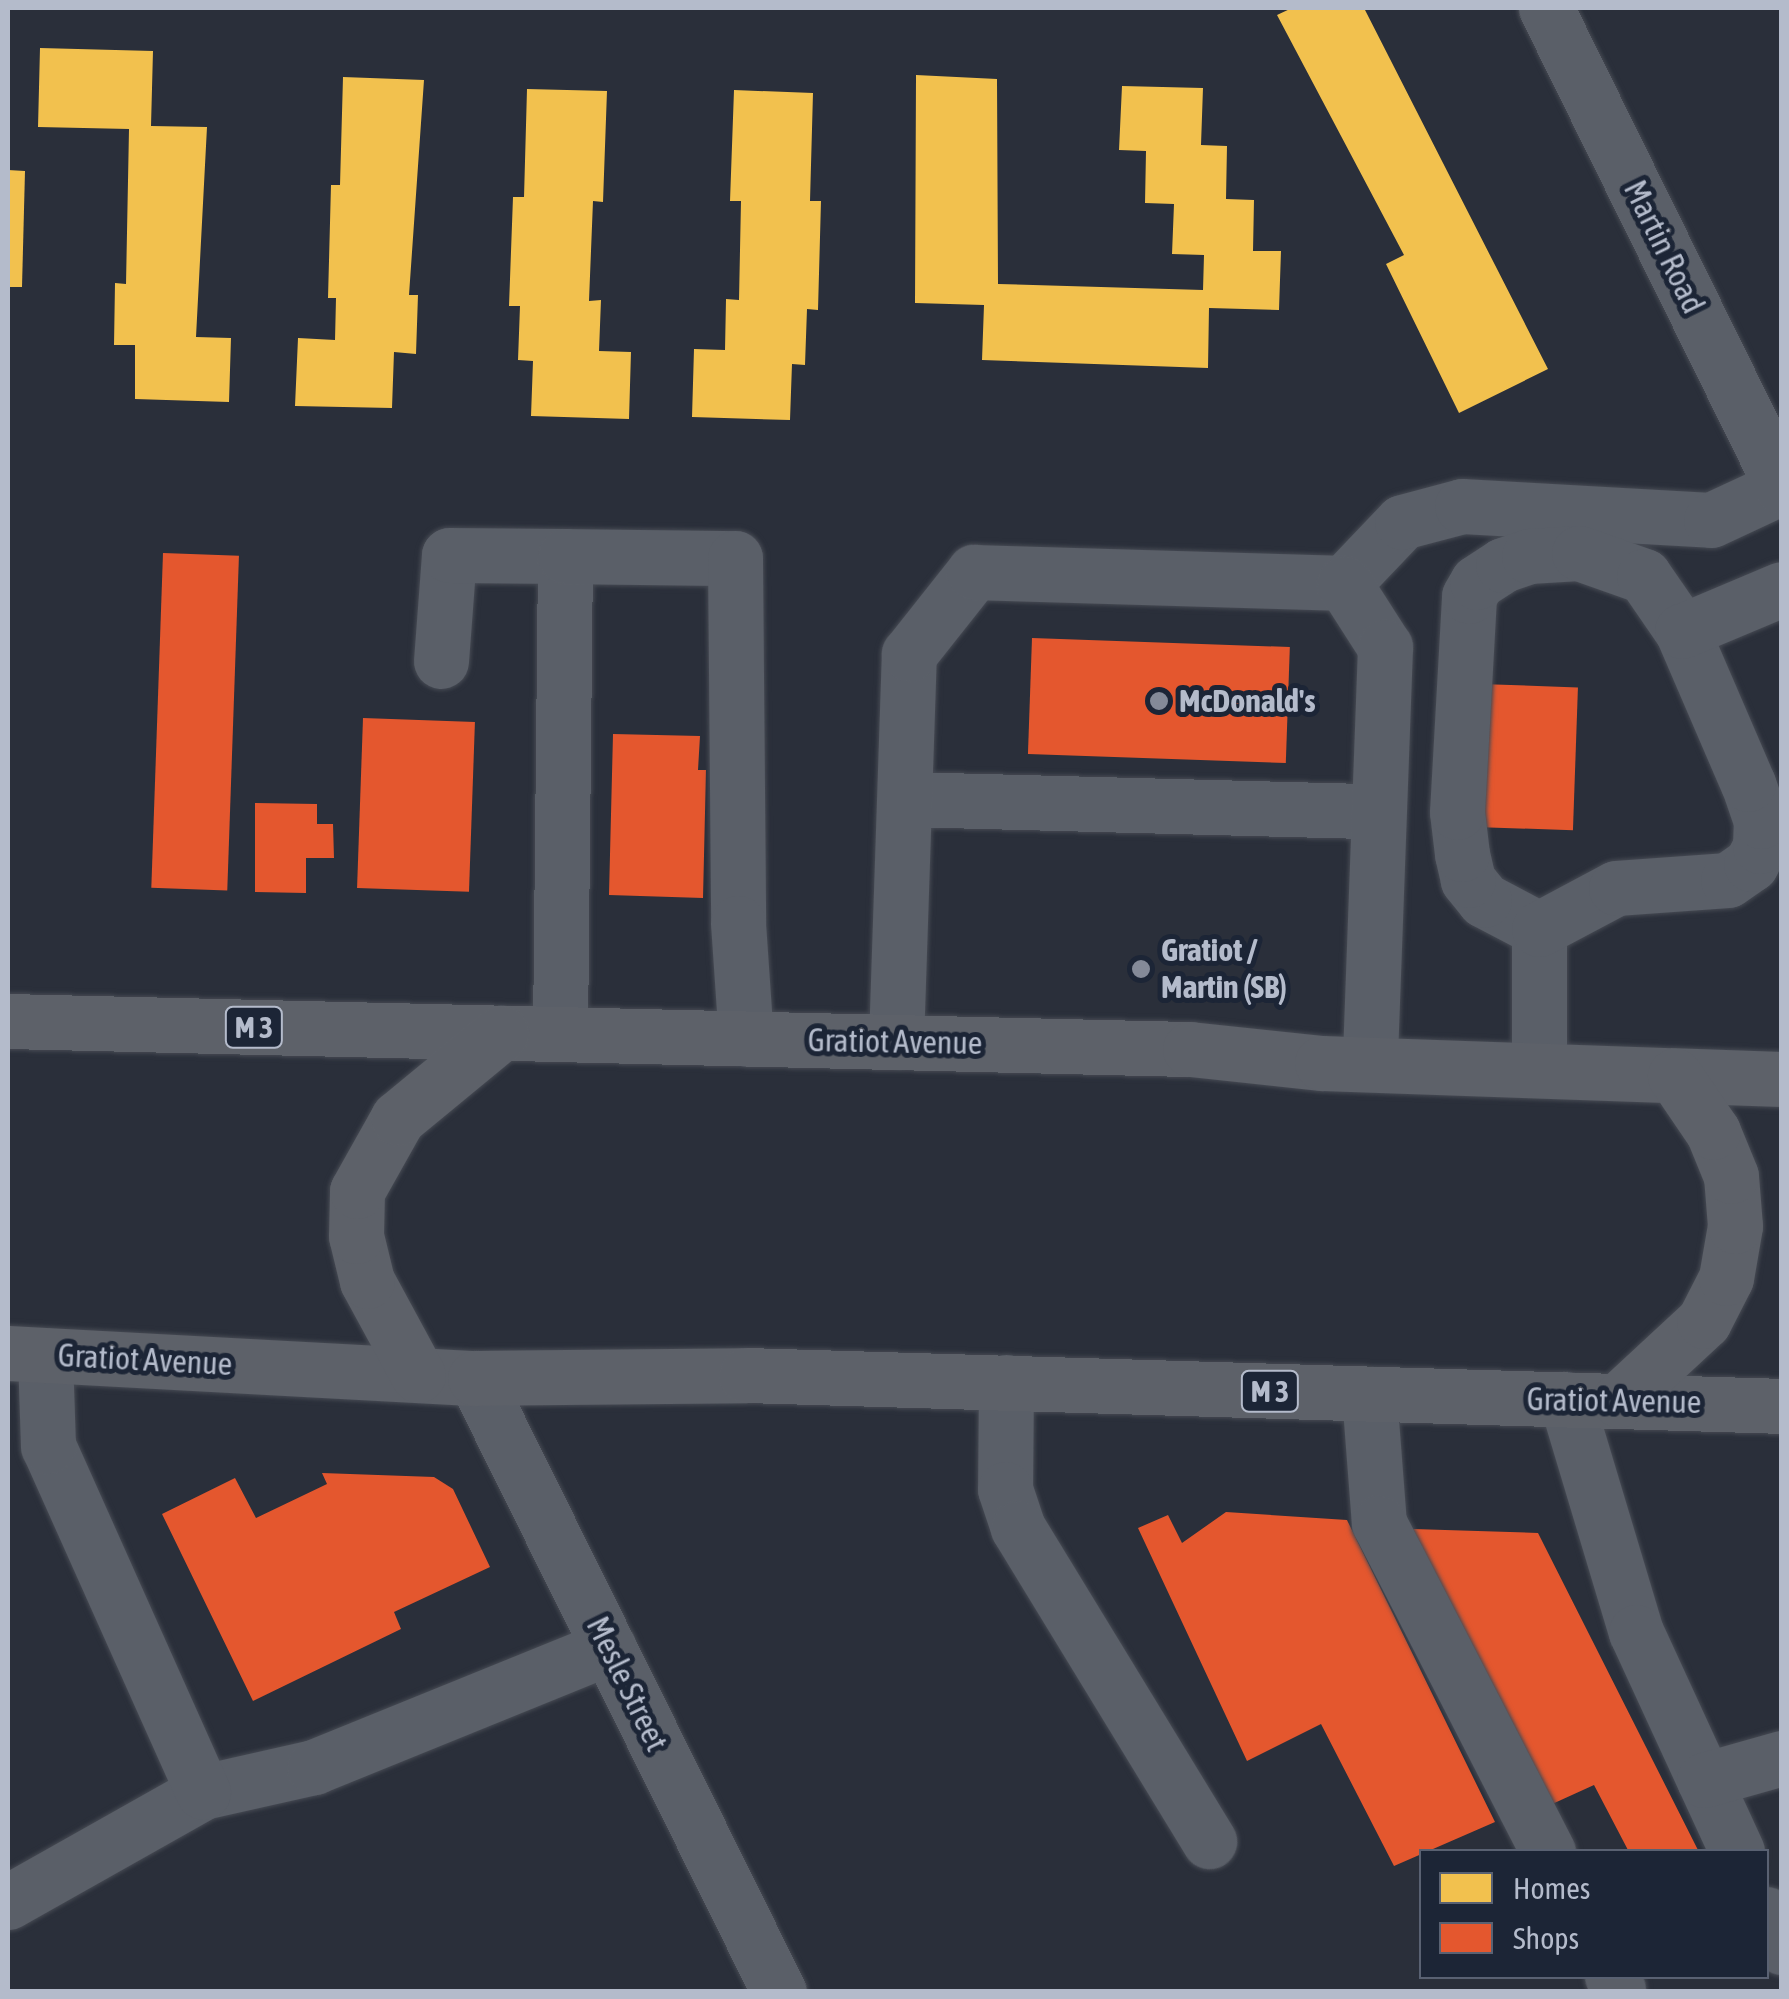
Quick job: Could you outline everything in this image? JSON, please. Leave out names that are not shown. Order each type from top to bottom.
[{"type":"main road","name":"Gratiot Avenue","points":[[8,1021],[896,1042],[1782,1078]]},
{"type":"main road","points":[[418,1375],[367,1281],[356,1236],[357,1192],[398,1118],[501,1033]]},
{"type":"main road","points":[[1592,1400],[1665,1364],[1704,1321],[1726,1278],[1735,1226],[1731,1176],[1713,1132],[1676,1076]]},
{"type":"main road","name":"Gratiot Avenue","points":[[26,1354],[475,1378],[746,1374],[1782,1406]]},
{"type":"street","name":"Martin Road","points":[[1546,8],[1782,486]]},
{"type":"street","points":[[896,1042],[909,654],[974,572],[1344,583],[1402,522],[1462,506],[1711,520],[1782,486]]},
{"type":"street","points":[[1580,554],[1644,576],[1682,631],[1748,784],[1760,821],[1760,846],[1751,864],[1728,880],[1616,888],[1539,928],[1484,900],[1468,880],[1462,854],[1457,812],[1468,596],[1477,582],[1503,566],[1530,556],[1580,554]]},
{"type":"street","points":[[441,661],[448,555],[735,558],[738,923],[746,1039]]},
{"type":"street","points":[[560,1034],[565,556]]},
{"type":"street","points":[[1344,583],[1384,647],[1370,1060]]},
{"type":"street","points":[[1682,631],[1782,589]]},
{"type":"street","points":[[906,799],[1377,811]]},
{"type":"street","points":[[1539,928],[1539,1066]]},
{"type":"street","points":[[26,1354],[48,1446],[204,1792]]},
{"type":"street","name":"Mesle Street","points":[[475,1378],[779,1992]]},
{"type":"street","points":[[1006,1382],[1005,1489],[1018,1528],[1209,1840]]},
{"type":"street","points":[[1369,1394],[1378,1523],[1546,1849]]},
{"type":"street","points":[[1592,1400],[1636,1632],[1736,1849]]},
{"type":"street","points":[[8,1902],[204,1792],[314,1767],[608,1648]]},
{"type":"street","points":[[1704,1780],[1782,1758]]},
{"type":"building: Homes","points":[[1292,8],[1364,8],[1548,369],[1459,413],[1386,264],[1404,255],[1277,15]]},
{"type":"building: Homes","points":[[40,48],[153,51],[151,126],[207,127],[196,337],[231,338],[229,402],[135,399],[135,345],[114,345],[115,283],[126,284],[129,129],[38,127]]},
{"type":"building: Homes","points":[[916,75],[997,79],[998,284],[1203,290],[1204,255],[1172,254],[1174,204],[1145,203],[1146,151],[1119,150],[1122,86],[1203,88],[1201,145],[1227,146],[1226,199],[1254,200],[1253,251],[1281,251],[1279,310],[1209,308],[1208,368],[982,360],[984,305],[915,303]]},
{"type":"building: Homes","points":[[343,77],[424,80],[409,295],[418,295],[416,354],[394,352],[392,408],[295,406],[298,338],[335,340],[336,298],[328,298],[331,185],[340,185]]},
{"type":"building: Homes","points":[[527,89],[607,91],[603,202],[593,201],[589,301],[601,300],[599,351],[631,352],[629,419],[531,416],[533,361],[518,360],[520,306],[509,306],[513,197],[524,197]]},
{"type":"building: Homes","points":[[734,90],[813,93],[810,201],[821,201],[818,310],[807,309],[805,365],[792,364],[790,420],[692,417],[694,349],[725,350],[726,299],[739,300],[741,201],[730,201]]},
{"type":"building: Homes","points":[[8,170],[25,171],[22,287],[8,287]]},
{"type":"building: Shops","points":[[163,553],[239,556],[227,890],[151,888]]},
{"type":"building: Shops","name":"McDonald's","points":[[1032,638],[1290,647],[1286,763],[1028,754]]},
{"type":"building: Shops","points":[[1480,684],[1578,687],[1573,830],[1475,827]]},
{"type":"building: Shops","points":[[363,718],[475,722],[469,892],[357,888]]},
{"type":"building: Shops","points":[[613,734],[700,736],[698,770],[706,770],[703,898],[609,895]]},
{"type":"building: Shops","points":[[255,803],[317,804],[317,824],[333,824],[334,858],[306,858],[306,893],[255,892]]},
{"type":"building: Shops","points":[[322,1473],[434,1477],[453,1489],[490,1567],[394,1612],[401,1629],[253,1701],[162,1514],[235,1478],[256,1518],[327,1484]]},
{"type":"building: Shops","points":[[1226,1512],[1347,1520],[1495,1822],[1433,1849],[1419,1849],[1419,1855],[1394,1866],[1321,1724],[1247,1761],[1138,1528],[1168,1515],[1182,1543]]},
{"type":"building: Shops","points":[[1413,1529],[1538,1533],[1697,1849],[1627,1849],[1594,1785],[1550,1805]]},
{"type":"place","name":"McDonald's","points":[[1159,701]]},
{"type":"place","name":"Gratiot / Martin (SB)","points":[[1141,969]]}]
